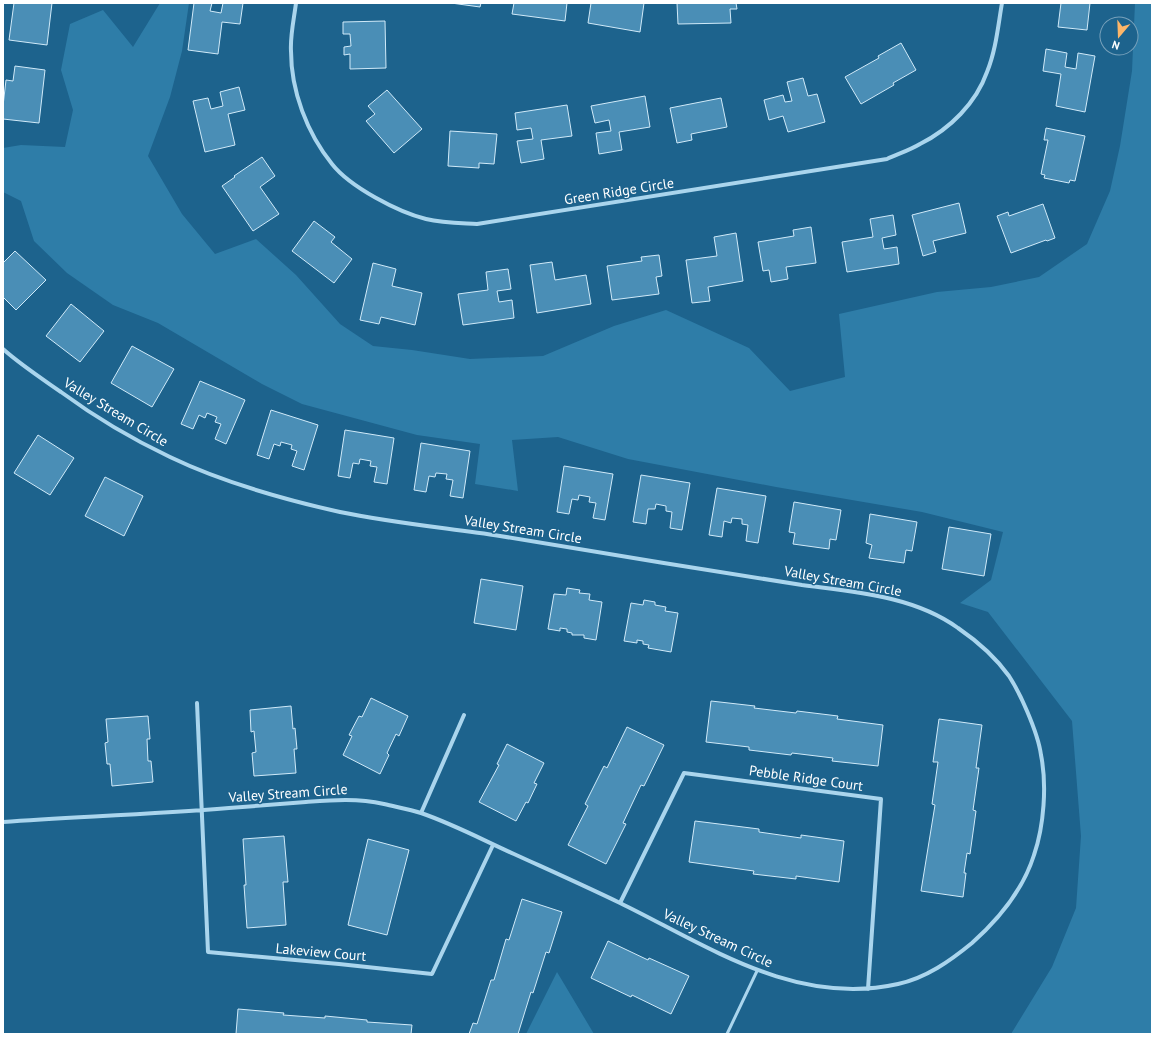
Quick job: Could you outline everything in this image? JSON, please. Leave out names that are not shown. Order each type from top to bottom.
[{"type":"street","name":"Green Ridge Circle","points":[[296,3],[291,51],[294,84],[304,114],[317,142],[333,165],[370,195],[403,211],[426,219],[451,223],[477,224],[887,159],[921,144],[940,132],[960,115],[976,94],[987,72],[995,42],[1002,3]]},
{"type":"street","name":"Valley Stream Circle","points":[[3,349],[21,365],[79,405],[128,436],[170,458],[221,478],[278,497],[341,512],[381,519],[851,592],[900,601],[929,612],[955,625],[975,641],[996,660],[1010,678],[1036,733],[1044,771],[1044,802],[1040,833],[1034,856],[1023,882],[1006,909],[987,929],[947,962],[925,975],[902,984],[868,989],[827,988],[792,982],[757,971],[720,954],[620,903],[457,828],[421,813],[378,802],[351,799],[3,822]]},
{"type":"street","points":[[197,703],[202,810]]},
{"type":"street","points":[[421,813],[464,715]]},
{"type":"street","name":"Pebble Ridge Court","points":[[620,903],[684,773],[881,799],[868,989]]},
{"type":"street","name":"Lakeview Court","points":[[202,810],[208,952],[432,974],[493,845]]},
{"type":"lane","points":[[727,1034],[757,971]]},
{"type":"shaded area","points":[[160,3],[189,3],[182,51],[170,97],[148,156],[182,214],[215,254],[256,239],[296,275],[340,324],[373,346],[412,350],[470,359],[543,356],[614,326],[666,310],[749,348],[790,391],[845,377],[839,314],[937,292],[991,287],[1039,277],[1087,244],[1110,191],[1120,146],[1132,71],[1133,56],[1139,56],[1139,16],[1134,16],[1135,3],[1152,3],[1152,1034],[1011,1034],[1052,967],[1076,908],[1081,836],[1072,721],[988,612],[960,603],[991,580],[1003,532],[922,512],[776,487],[628,459],[558,437],[512,440],[518,491],[475,484],[480,444],[417,435],[302,404],[262,384],[158,323],[113,305],[67,273],[34,241],[21,201],[3,192],[3,148],[21,145],[65,147],[73,110],[61,70],[70,24],[103,10],[133,47]]},
{"type":"shaded area","points":[[557,972],[594,1034],[526,1034]]},
{"type":"building","points":[[14,3],[52,3],[47,45],[9,40]]},
{"type":"building","points":[[194,3],[212,3],[210,11],[221,13],[223,3],[243,3],[240,24],[222,22],[218,54],[188,50]]},
{"type":"building","points":[[451,3],[481,3],[480,7]]},
{"type":"building","points":[[514,3],[567,3],[565,21],[512,14]]},
{"type":"building","points":[[591,3],[644,3],[640,32],[588,23]]},
{"type":"building","points":[[677,3],[736,3],[737,9],[730,9],[731,23],[678,24]]},
{"type":"building","points":[[1061,3],[1090,3],[1087,30],[1058,27]]},
{"type":"building","points":[[385,21],[386,68],[350,69],[350,54],[344,55],[344,47],[351,46],[350,34],[343,34],[343,22]]},
{"type":"building","points":[[901,43],[916,70],[861,104],[845,77],[879,58],[878,56]]},
{"type":"building","points":[[1046,49],[1067,53],[1065,67],[1076,69],[1078,53],[1095,56],[1085,112],[1056,106],[1061,74],[1043,71]]},
{"type":"building","points":[[15,66],[45,70],[39,123],[3,119],[6,80],[13,81]]},
{"type":"building","points":[[803,78],[808,96],[817,94],[825,122],[788,132],[783,116],[769,120],[764,100],[783,95],[785,102],[792,101],[787,82]]},
{"type":"building","points":[[239,87],[245,110],[228,114],[235,145],[205,152],[193,101],[208,98],[211,109],[223,106],[220,92]]},
{"type":"building","points":[[387,90],[422,129],[394,153],[366,121],[375,114],[368,106]]},
{"type":"building","points":[[645,96],[650,127],[619,132],[622,150],[599,154],[596,133],[611,131],[609,120],[595,123],[591,106]]},
{"type":"building","points":[[721,98],[727,127],[691,134],[692,140],[677,143],[670,108]]},
{"type":"building","points":[[567,105],[572,136],[541,140],[544,159],[521,163],[517,141],[533,139],[531,128],[517,130],[515,113]]},
{"type":"building","points":[[1046,128],[1085,136],[1075,181],[1070,180],[1069,183],[1044,178],[1045,175],[1041,174],[1048,140],[1044,140]]},
{"type":"building","points":[[450,131],[497,134],[494,164],[479,163],[479,168],[448,166]]},
{"type":"building","points":[[262,157],[275,176],[260,187],[279,214],[253,231],[222,186]]},
{"type":"building","points":[[959,203],[966,233],[933,241],[936,252],[923,256],[912,215]]},
{"type":"building","points":[[1043,204],[1055,238],[1011,253],[997,216],[1008,212],[1009,216]]},
{"type":"building","points":[[893,215],[896,235],[882,238],[884,249],[897,247],[899,264],[847,272],[842,242],[873,237],[870,219]]},
{"type":"building","points":[[314,221],[335,237],[331,242],[352,259],[334,283],[292,251]]},
{"type":"building","points":[[811,227],[816,263],[786,267],[788,279],[771,282],[769,270],[763,271],[758,242],[794,236],[793,230]]},
{"type":"building","points":[[736,233],[743,281],[708,287],[710,301],[692,303],[686,260],[717,256],[714,237]]},
{"type":"building","points":[[15,251],[46,280],[16,310],[3,297],[3,263]]},
{"type":"building","points":[[659,255],[662,276],[656,277],[659,294],[612,300],[607,266],[642,261],[641,257]]},
{"type":"building","points":[[552,262],[555,280],[586,275],[591,304],[537,313],[530,265]]},
{"type":"building","points":[[373,263],[396,269],[392,286],[422,293],[415,325],[381,317],[379,324],[360,320]]},
{"type":"building","points":[[508,269],[511,289],[497,291],[499,302],[512,300],[514,318],[463,325],[458,294],[488,290],[486,272]]},
{"type":"building","points":[[71,304],[104,331],[80,362],[46,336]]},
{"type":"building","points":[[132,346],[174,369],[152,407],[111,383]]},
{"type":"building","points":[[200,381],[245,400],[226,444],[215,439],[221,424],[215,422],[217,417],[207,413],[205,418],[199,415],[193,429],[181,424]]},
{"type":"building","points":[[271,410],[318,425],[304,470],[292,466],[297,451],[291,449],[292,445],[281,442],[280,446],[274,444],[269,459],[257,455]]},
{"type":"building","points":[[345,430],[394,438],[387,484],[374,482],[377,467],[370,466],[371,461],[360,459],[359,464],[353,463],[350,478],[338,476]]},
{"type":"building","points":[[38,435],[74,458],[50,495],[14,473]]},
{"type":"building","points":[[421,443],[470,451],[463,498],[450,496],[453,480],[446,479],[447,474],[436,473],[435,477],[429,476],[426,492],[414,490]]},
{"type":"building","points":[[564,466],[613,474],[605,520],[593,518],[596,503],[589,502],[590,497],[579,495],[578,500],[572,499],[569,514],[557,512]]},
{"type":"building","points":[[641,475],[690,483],[682,530],[670,528],[672,512],[666,511],[666,506],[656,504],[655,509],[648,509],[646,524],[633,522]]},
{"type":"building","points":[[105,477],[143,496],[124,536],[85,516]]},
{"type":"building","points":[[717,488],[766,496],[758,543],[746,541],[748,525],[742,524],[742,519],[732,518],[731,523],[724,521],[722,537],[709,535]]},
{"type":"building","points":[[794,502],[841,510],[836,540],[830,539],[829,549],[793,544],[795,533],[789,532]]},
{"type":"building","points":[[870,514],[917,522],[912,551],[906,550],[904,563],[869,558],[872,545],[866,543]]},
{"type":"building","points":[[949,527],[991,534],[984,576],[942,569]]},
{"type":"building","points":[[481,579],[523,586],[516,630],[474,623]]},
{"type":"building","points":[[567,588],[580,590],[579,593],[590,594],[589,600],[602,602],[596,640],[584,638],[584,635],[572,635],[572,633],[567,632],[567,629],[560,628],[560,631],[548,629],[554,594],[566,595]]},
{"type":"building","points":[[644,600],[655,602],[655,605],[666,607],[665,611],[678,613],[671,652],[648,648],[649,645],[643,644],[643,641],[637,640],[637,643],[624,641],[631,603],[643,605]]},
{"type":"building","points":[[371,698],[408,716],[399,736],[396,734],[387,753],[389,755],[380,774],[343,755],[352,736],[349,735],[359,716],[362,717]]},
{"type":"building","points":[[711,701],[796,713],[797,711],[838,716],[837,719],[883,725],[878,766],[832,761],[833,758],[749,750],[749,747],[706,742]]},
{"type":"building","points":[[291,706],[297,749],[294,749],[296,773],[254,776],[252,753],[256,752],[254,731],[251,732],[250,710]]},
{"type":"building","points":[[148,716],[150,739],[147,739],[148,761],[151,761],[153,782],[112,786],[110,764],[107,764],[105,743],[108,742],[106,719]]},
{"type":"building","points":[[939,719],[982,725],[976,768],[979,768],[973,810],[976,811],[970,854],[967,853],[963,897],[921,891],[935,805],[932,804],[938,762],[933,762]]},
{"type":"building","points":[[627,727],[664,745],[644,786],[641,785],[623,823],[626,824],[606,864],[568,845],[588,806],[585,804],[604,766],[607,768]]},
{"type":"building","points":[[507,744],[544,763],[534,783],[537,784],[528,803],[526,802],[516,821],[479,802],[499,765],[497,764]]},
{"type":"building","points":[[695,821],[759,829],[759,832],[801,838],[801,835],[844,841],[839,882],[796,876],[796,879],[753,874],[754,871],[689,862]]},
{"type":"building","points":[[284,836],[288,882],[283,882],[286,925],[247,928],[243,839]]},
{"type":"building","points":[[368,839],[409,850],[387,935],[348,925]]},
{"type":"building","points":[[522,899],[562,912],[549,953],[546,952],[533,993],[531,992],[518,1034],[469,1034],[473,1023],[477,1024],[491,980],[494,980],[506,939],[509,940]]},
{"type":"building","points":[[608,941],[648,960],[649,958],[689,976],[671,1014],[632,995],[631,997],[591,978]]},
{"type":"building","points":[[238,1009],[284,1013],[283,1015],[325,1018],[325,1016],[367,1020],[367,1022],[412,1025],[411,1034],[236,1034]]}]
